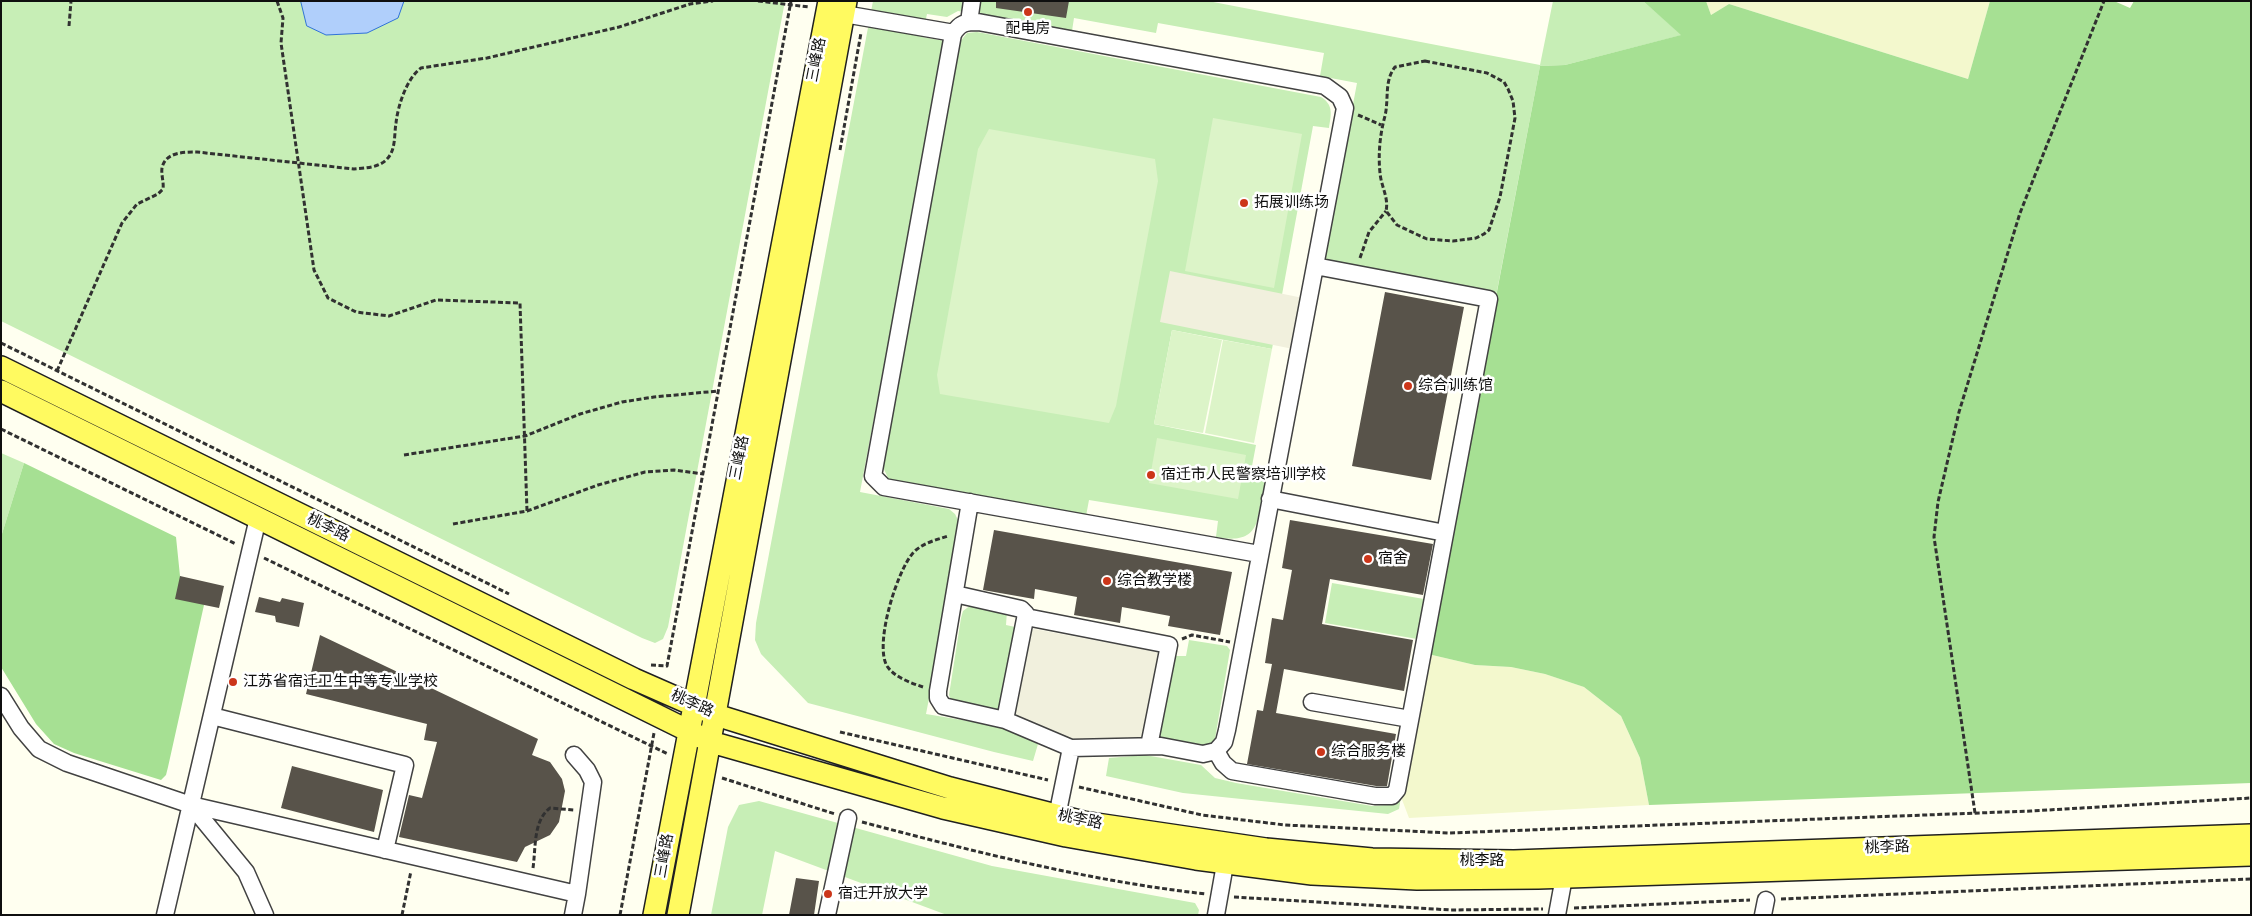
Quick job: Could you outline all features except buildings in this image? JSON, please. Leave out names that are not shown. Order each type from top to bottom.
[{"type":"main road","name":"三峰路","points":[[654,915],[693,705],[836,7]]},
{"type":"main road","name":"三峰路","points":[[678,915],[716,715],[836,7]]},
{"type":"main road","name":"桃李路","points":[[1,367],[662,691],[716,715],[950,788],[1055,824]]},
{"type":"main road","name":"桃李路","points":[[1,391],[711,742],[943,808],[1055,824],[1227,853],[1312,874],[1417,879],[1564,877],[2251,855]]},
{"type":"main road","name":"桃李路","points":[[1227,853],[1372,859],[1514,861],[2251,835]]},
{"type":"lane","points":[[968,22],[972,1]]},
{"type":"lane","points":[[836,7],[954,33]]},
{"type":"lane","points":[[970,502],[938,691],[938,698],[943,706],[1005,720],[1070,748],[1149,746],[1203,754],[1216,751],[1224,742],[1227,730],[1345,108],[1340,97],[1325,86],[964,22],[957,27],[954,33],[873,476],[884,486],[1259,554]]},
{"type":"lane","points":[[1216,751],[1223,763],[1232,771],[1376,796],[1392,796],[1397,790],[1489,299],[1315,266]]},
{"type":"lane","points":[[1270,499],[1445,532]]},
{"type":"lane","points":[[165,915],[258,518]]},
{"type":"lane","points":[[955,594],[1022,609],[1026,617],[1005,720]]},
{"type":"lane","points":[[1026,617],[1169,644],[1149,746]]},
{"type":"lane","points":[[1,696],[21,728],[40,749],[67,763],[191,805],[577,894]]},
{"type":"lane","points":[[1312,702],[1410,719]]},
{"type":"lane","points":[[212,716],[405,765],[385,850]]},
{"type":"lane","points":[[1055,824],[1070,748]]},
{"type":"lane","points":[[573,915],[593,782],[587,770],[574,755]]},
{"type":"lane","points":[[191,805],[246,872],[265,915]]},
{"type":"lane","points":[[827,915],[848,818]]},
{"type":"lane","points":[[1216,915],[1227,853]]},
{"type":"lane","points":[[1558,912],[1564,877]]},
{"type":"path","points":[[69,26],[71,1]]},
{"type":"path","points":[[276,1],[283,18],[280,43],[314,270],[328,298],[356,312],[389,316],[436,300],[520,303],[527,511]]},
{"type":"path","points":[[57,371],[122,223],[137,204],[158,194],[163,189],[162,170],[164,161],[174,154],[197,152],[299,165],[354,169],[380,164],[387,160],[395,140],[396,121],[408,84],[414,73],[421,68],[487,58],[619,27],[690,4],[713,1]]},
{"type":"path","points":[[758,1],[836,7]]},
{"type":"path","points":[[1975,813],[1934,538],[1938,502],[1959,412],[2020,213],[2104,1]]},
{"type":"path","points":[[662,691],[791,3]]},
{"type":"path","points":[[1350,272],[1361,257],[1369,232],[1386,211],[1387,205],[1379,167],[1381,125],[1385,116],[1388,84],[1395,67],[1425,61],[1456,66],[1496,76],[1504,82],[1514,108],[1513,138],[1508,167],[1489,230],[1476,238],[1453,240],[1428,239],[1397,225],[1386,211]]},
{"type":"path","points":[[1345,108],[1381,125]]},
{"type":"path","points":[[1,343],[510,595]]},
{"type":"path","points":[[404,455],[524,436],[580,414],[622,402],[718,390]]},
{"type":"path","points":[[1,429],[683,762]]},
{"type":"path","points":[[453,524],[527,511],[598,485],[646,472],[674,470],[702,474]]},
{"type":"path","points":[[938,691],[906,680],[888,668],[882,653],[884,634],[897,583],[914,551],[930,542],[957,532],[965,532]]},
{"type":"path","points":[[1169,644],[1192,635],[1243,644]]},
{"type":"path","points":[[644,661],[652,665],[667,666]]},
{"type":"path","points":[[620,915],[658,715]]},
{"type":"path","points":[[836,732],[1202,815],[1286,825],[1449,833],[1975,813],[2251,798]]},
{"type":"path","points":[[705,772],[848,818],[997,858],[1148,888],[1219,896],[1451,910],[1558,912],[1764,907],[2251,879]]},
{"type":"path","points":[[532,883],[538,824],[542,814],[550,808],[590,811]]},
{"type":"path","points":[[402,915],[414,856]]},
{"type":"green space","points":[[1,1],[785,1],[668,627],[663,639],[655,643],[642,638],[1,321]]},
{"type":"green space","points":[[873,1],[1208,1],[1540,65],[1553,1],[1643,1],[1682,35],[1565,65],[1540,66],[1496,296],[1331,264],[1324,258],[1357,83],[1320,76],[1324,53],[1158,23],[1156,33],[1074,18],[1072,31],[958,11],[947,17],[927,14],[922,37],[945,41],[860,492],[949,509],[955,514],[962,528],[926,714],[1004,727],[1038,744],[1033,761],[808,703],[761,654],[755,640],[756,623]]},
{"type":"green space","points":[[1643,1],[1706,1],[1711,15],[1729,4],[1968,79],[1990,1],[2114,1],[2130,8],[2134,1],[2251,1],[2251,783],[1649,805],[1640,758],[1621,716],[1584,687],[1545,674],[1511,667],[1475,665],[1428,654],[1540,66],[1565,65],[1681,35]]},
{"type":"green space","points":[[1706,1],[1990,1],[1968,79],[1729,4],[1711,15]]},
{"type":"green space","points":[[977,32],[1321,97],[1328,103],[1331,111],[1329,128],[1313,126],[1272,349],[1172,330],[1154,424],[1256,445],[1252,466],[1268,469],[1257,521],[1254,528],[1246,536],[1235,539],[1216,537],[1218,521],[1089,500],[1086,516],[889,480],[882,465],[959,43],[967,33]]},
{"type":"green space","name":"拓展训练场","points":[[1213,118],[1302,134],[1274,288],[1185,271]]},
{"type":"green space","points":[[989,129],[1155,159],[1158,181],[1116,406],[1109,423],[940,394],[937,375],[978,149]]},
{"type":"green space","points":[[1172,330],[1222,340],[1203,433],[1154,424]]},
{"type":"green space","points":[[1223,340],[1272,349],[1254,443],[1205,433]]},
{"type":"green space","points":[[1157,438],[1246,455],[1238,499],[1149,483]]},
{"type":"green space","points":[[1,453],[24,463],[1,537]]},
{"type":"green space","points":[[24,463],[176,537],[180,576],[204,605],[168,767],[166,775],[161,780],[74,753],[54,744],[36,724],[1,667],[1,537]]},
{"type":"green space","points":[[1332,583],[1424,599],[1417,639],[1325,623]]},
{"type":"green space","points":[[971,605],[1007,611],[1006,625],[1015,627],[1018,632],[1000,711],[951,700],[949,695],[961,618],[963,611]]},
{"type":"green space","points":[[1189,640],[1227,646],[1230,650],[1215,739],[1211,744],[1203,746],[1158,738],[1174,656],[1186,656]]},
{"type":"green space","points":[[1428,654],[1475,665],[1511,667],[1545,674],[1584,687],[1621,716],[1640,758],[1649,805],[1409,818],[1401,797]]},
{"type":"green space","points":[[1145,755],[1201,765],[1215,778],[1236,783],[1372,806],[1388,805],[1401,797],[1399,809],[1388,814],[1183,793],[1106,776],[1109,758]]},
{"type":"green space","points":[[759,801],[992,866],[1195,903],[1199,910],[1198,915],[947,915],[775,851],[762,915],[711,915],[728,827],[739,805]]},
{"type":"shaded area","points":[[1170,271],[1308,299],[1298,350],[1160,322]]},
{"type":"shaded area","points":[[1034,629],[1158,652],[1160,654],[1143,739],[1068,739],[1016,717],[1014,714],[1029,632]]},
{"type":"water","points":[[301,1],[404,1],[398,18],[367,33],[326,35],[307,26]]},
{"type":"place","name":"配电房","points":[[1028,12]]},
{"type":"place","name":"拓展训练场","points":[[1244,203]]},
{"type":"place","name":"综合训练馆","points":[[1408,386]]},
{"type":"place","name":"宿迁市人民警察培训学校","points":[[1151,475]]},
{"type":"place","name":"宿舍","points":[[1368,559]]},
{"type":"place","name":"综合教学楼","points":[[1107,581]]},
{"type":"place","name":"江苏省宿迁卫生中等专业学校","points":[[233,682]]},
{"type":"place","name":"综合服务楼","points":[[1321,752]]},
{"type":"place","name":"宿迁开放大学","points":[[828,894]]}]
